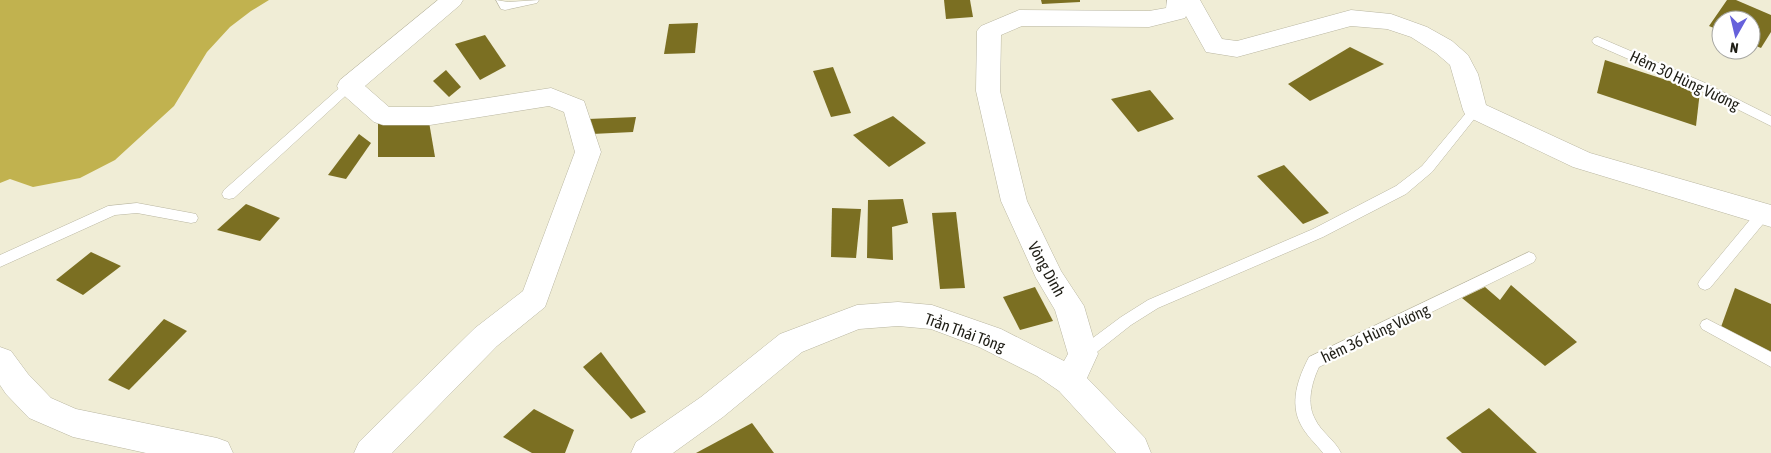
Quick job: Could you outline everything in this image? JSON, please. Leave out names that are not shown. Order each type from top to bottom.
[{"type":"street","points":[[370,453],[486,337],[535,298],[588,152],[575,107],[551,97],[430,116],[383,116],[349,86],[452,0]]},
{"type":"street","name":"Vòng Dinh","points":[[1083,354],[1068,306],[1042,262],[1014,201],[988,91],[988,31],[1019,18],[1149,19],[1177,13],[1178,0]]},
{"type":"street","points":[[1189,0],[1214,46],[1237,49],[1351,18],[1374,19],[1419,32],[1444,47],[1460,61],[1466,74],[1475,110],[1582,160],[1767,215]]},
{"type":"street","name":"Trần Thái Tông","points":[[647,453],[712,407],[791,343],[857,317],[898,314],[932,317],[990,338],[1048,367],[1070,381],[1134,449],[1135,453]]},
{"type":"street","points":[[1070,381],[1083,354]]},
{"type":"street","points":[[0,360],[17,384],[40,408],[74,423],[217,453]]},
{"type":"lane","points":[[502,0],[504,6],[533,0]]},
{"type":"lane","name":"Hẻm 30 Hùng Vương","points":[[1598,41],[1699,85],[1771,121]]},
{"type":"lane","points":[[229,194],[349,86]]},
{"type":"lane","points":[[1083,354],[1126,321],[1153,304],[1318,233],[1401,190],[1427,169],[1475,110]]},
{"type":"lane","points":[[0,262],[113,210],[137,208],[191,218]]},
{"type":"lane","points":[[1705,284],[1767,215]]},
{"type":"lane","name":"hẻm 36 Hùng Vương","points":[[1333,453],[1306,422],[1302,401],[1305,380],[1314,362],[1529,258]]},
{"type":"lane","points":[[1707,325],[1771,360]]},
{"type":"shaded area","points":[[0,0],[269,0],[230,27],[207,52],[174,106],[115,160],[80,178],[33,187],[10,179],[0,183]]},
{"type":"building","points":[[944,0],[970,0],[973,17],[946,19]]},
{"type":"building","points":[[1041,0],[1080,0],[1080,2],[1042,4]]},
{"type":"building","points":[[1727,0],[1736,0],[1759,10],[1720,10]]},
{"type":"building","points":[[1761,11],[1771,15],[1771,32],[1761,48]]},
{"type":"building","points":[[698,23],[695,53],[664,54],[669,24]]},
{"type":"building","points":[[485,35],[506,66],[480,80],[455,44]]},
{"type":"building","points":[[1350,47],[1384,64],[1310,101],[1288,84]]},
{"type":"building","points":[[1605,60],[1700,91],[1696,126],[1597,93]]},
{"type":"building","points":[[833,67],[851,113],[831,117],[813,71]]},
{"type":"building","points":[[446,70],[461,87],[449,97],[433,81]]},
{"type":"building","points":[[1150,90],[1174,119],[1138,132],[1111,99]]},
{"type":"building","points":[[893,116],[926,143],[889,167],[853,135]]},
{"type":"building","points":[[636,117],[633,132],[592,134],[588,119]]},
{"type":"building","points":[[429,122],[435,157],[378,157],[378,123]]},
{"type":"building","points":[[359,134],[371,143],[346,179],[328,175]]},
{"type":"building","points":[[1284,165],[1329,213],[1303,224],[1257,176]]},
{"type":"building","points":[[903,199],[908,223],[892,227],[893,260],[867,258],[868,200]]},
{"type":"building","points":[[246,204],[280,218],[260,241],[217,230]]},
{"type":"building","points":[[832,208],[861,209],[856,258],[831,257]]},
{"type":"building","points":[[956,212],[965,288],[940,289],[932,213]]},
{"type":"building","points":[[91,252],[121,266],[83,295],[56,280]]},
{"type":"building","points":[[1511,285],[1577,342],[1545,366],[1462,298],[1485,287],[1500,300]]},
{"type":"building","points":[[1035,287],[1053,321],[1020,330],[1003,297]]},
{"type":"building","points":[[1735,288],[1771,304],[1771,354],[1721,327]]},
{"type":"building","points":[[164,319],[187,331],[129,390],[108,380]]},
{"type":"building","points":[[601,352],[646,412],[631,419],[583,367]]},
{"type":"building","points":[[1489,408],[1537,453],[1462,453],[1446,438]]},
{"type":"building","points":[[534,409],[574,430],[565,453],[532,453],[503,437]]},
{"type":"building","points":[[752,423],[774,453],[696,453]]}]
